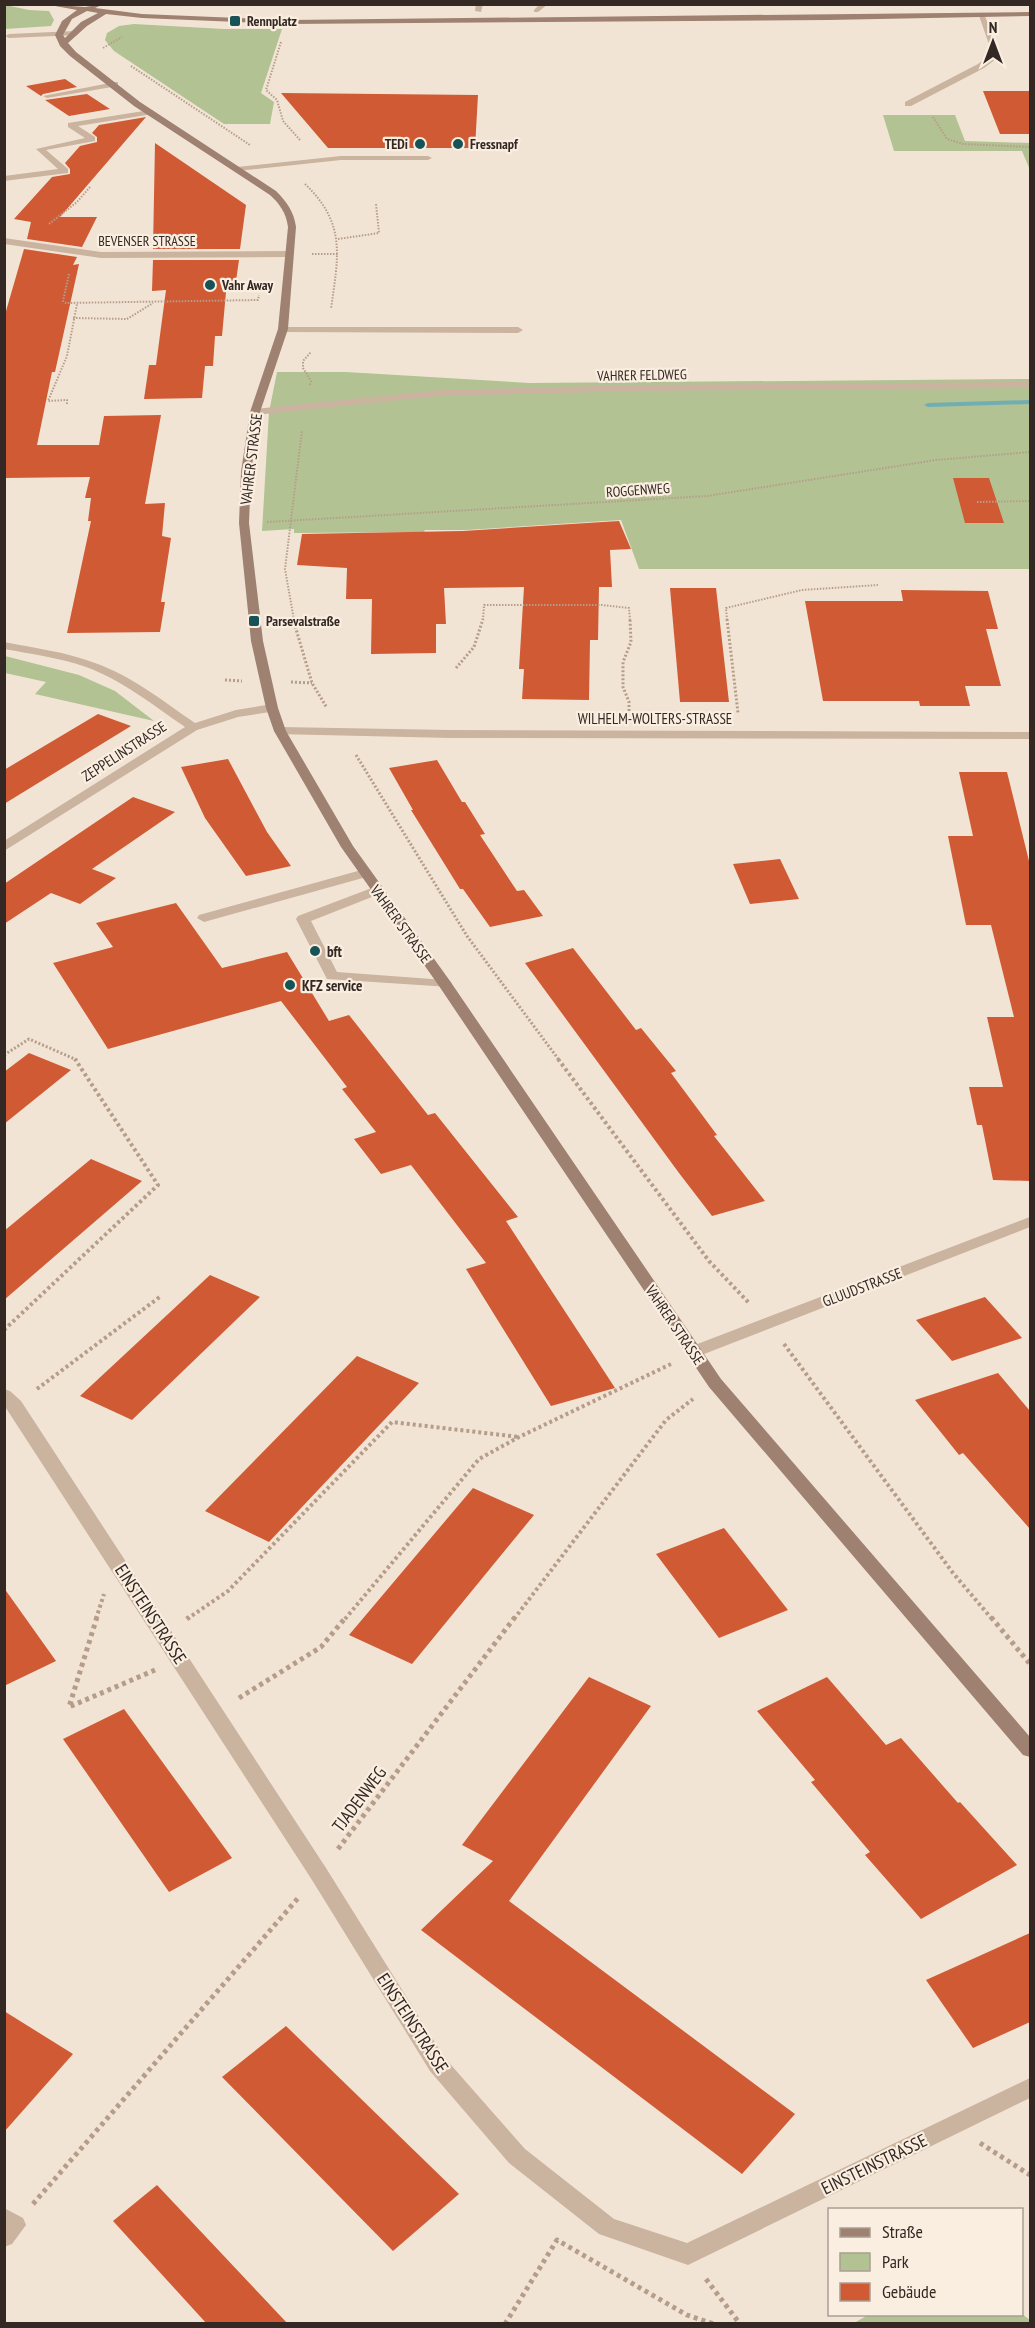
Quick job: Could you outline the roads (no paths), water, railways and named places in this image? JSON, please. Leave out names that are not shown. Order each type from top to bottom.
[{"type":"main road","points":[[47,4],[82,10],[104,7],[187,19],[289,22],[828,18],[1030,14]]},
{"type":"main road","points":[[980,14],[991,4]]},
{"type":"main road","points":[[82,10],[68,17],[59,33],[63,44],[104,7]]},
{"type":"main road","points":[[150,7],[275,13]]},
{"type":"main road","points":[[681,10],[902,8]]},
{"type":"main road","points":[[468,12],[481,9]]},
{"type":"main road","points":[[514,11],[592,11]]},
{"type":"main road","name":"VAHRER STRASSE","points":[[63,44],[150,112],[237,169],[285,204],[290,214],[292,227],[283,329],[255,412],[246,472],[244,523],[254,621],[272,708],[280,730],[347,847],[445,984],[715,1383],[1030,1750]]},
{"type":"street","points":[[536,11],[545,4]]},
{"type":"street","points":[[908,104],[981,66],[993,57],[994,47],[980,14]]},
{"type":"street","points":[[9,36],[75,33]]},
{"type":"street","points":[[47,96],[115,84]]},
{"type":"street","points":[[4,179],[65,171],[40,149],[92,139],[71,125],[150,112]]},
{"type":"street","points":[[237,169],[330,159],[428,158]]},
{"type":"street","name":"BEVENSER STRASSE","points":[[4,241],[101,255],[290,254]]},
{"type":"street","points":[[283,329],[518,330]]},
{"type":"street","name":"VAHRER FELDWEG","points":[[255,412],[440,393],[636,388],[1030,385]]},
{"type":"street","points":[[4,645],[72,659],[102,669],[126,682],[193,727]]},
{"type":"street","name":"ZEPPELINSTRASSE","points":[[4,848],[193,727],[236,714],[272,708]]},
{"type":"street","name":"WILHELM-WOLTERS-STRASSE","points":[[280,730],[1030,736]]},
{"type":"street","points":[[204,918],[365,873]]},
{"type":"street","points":[[377,890],[303,919],[332,976],[445,984]]},
{"type":"street","name":"GLUUDSTRASSE","points":[[693,1352],[1030,1222]]},
{"type":"street","name":"EINSTEINSTRASSE","points":[[10,1400],[319,1874],[437,2064],[517,2156],[607,2228],[688,2254],[1030,2088]]},
{"type":"waterway","points":[[928,405],[1030,402]]},
{"type":"place","name":"Rennplatz","points":[[235,21]]},
{"type":"place","name":"TEDi","points":[[420,144]]},
{"type":"place","name":"Fressnapf","points":[[458,144]]},
{"type":"place","name":"Vahr Away","points":[[210,285]]},
{"type":"place","name":"Parsevalstraße","points":[[254,621]]},
{"type":"place","name":"bft","points":[[315,951]]},
{"type":"place","name":"KFZ service","points":[[290,985]]}]
